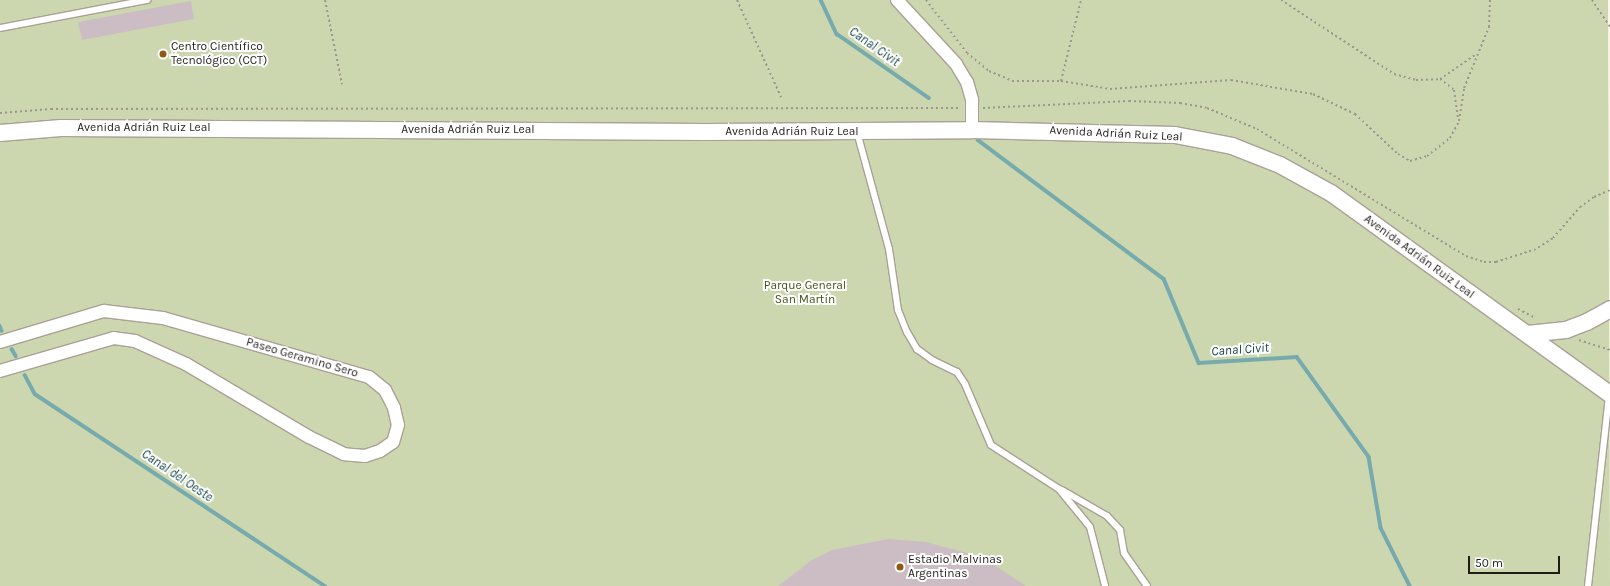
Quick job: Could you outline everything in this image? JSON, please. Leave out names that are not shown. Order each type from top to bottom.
[{"type":"street","points":[[897,0],[956,64],[967,82],[972,100],[972,130]]},
{"type":"street","name":"Avenida Adrián Ruiz Leal","points":[[0,133],[61,128],[857,132],[972,130],[1175,135],[1232,146],[1280,165],[1331,193],[1610,394]]},
{"type":"street","points":[[1527,334],[1566,330],[1588,322],[1610,309]]},
{"type":"street","name":"Paseo Geramino Sero","points":[[0,342],[104,311],[163,318],[369,377],[384,390],[394,408],[398,425],[393,442],[380,451],[365,456],[344,454],[309,437],[186,364],[135,341],[114,338],[0,371]]},
{"type":"lane","points":[[0,28],[147,0]]},
{"type":"lane","points":[[857,132],[889,249],[898,310],[907,332],[917,349],[932,360],[957,372],[965,384],[991,445],[1111,521],[1120,530],[1124,553],[1147,586]]},
{"type":"lane","points":[[1588,586],[1610,394]]},
{"type":"lane","points":[[1059,489],[1090,527],[1105,586]]},
{"type":"path","points":[[325,0],[342,84]]},
{"type":"path","points":[[737,0],[781,97]]},
{"type":"path","points":[[926,0],[967,53],[990,71],[1012,81],[1061,81],[1110,89],[1231,80],[1313,94],[1355,114],[1398,154],[1410,161],[1427,156],[1450,138],[1458,121],[1464,88],[1476,54],[1489,27],[1490,0]]},
{"type":"path","points":[[1061,81],[1081,0]]},
{"type":"path","points":[[1281,0],[1394,74],[1416,80],[1440,79],[1476,54]]},
{"type":"path","points":[[1592,0],[1610,27]]},
{"type":"path","points":[[1440,79],[1454,90],[1458,121]]},
{"type":"green space","name":"Parque General San Martín","points":[[0,0],[1608,0],[1610,586],[0,586]]},
{"type":"building","points":[[191,1],[194,19],[82,40],[78,22]]},
{"type":"building","name":"Estadio Malvinas Argentinas","points":[[888,539],[926,542],[967,553],[988,561],[1026,586],[778,586],[812,560],[832,550]]},
{"type":"waterway","name":"Canal Civit","points":[[821,0],[837,34],[929,98]]},
{"type":"waterway","name":"Canal Civit","points":[[978,140],[1164,279],[1199,363],[1297,357],[1369,457],[1381,528],[1410,586]]},
{"type":"waterway","name":"Canal del Oeste","points":[[0,326],[2,331]]},
{"type":"waterway","points":[[12,349],[16,356]]},
{"type":"waterway","name":"Canal del Oeste","points":[[25,375],[35,394],[325,586]]},
{"type":"place","name":"Centro Científico Tecnológico (CCT)","points":[[163,54]]},
{"type":"place","name":"Estadio Malvinas Argentinas","points":[[900,567]]}]
